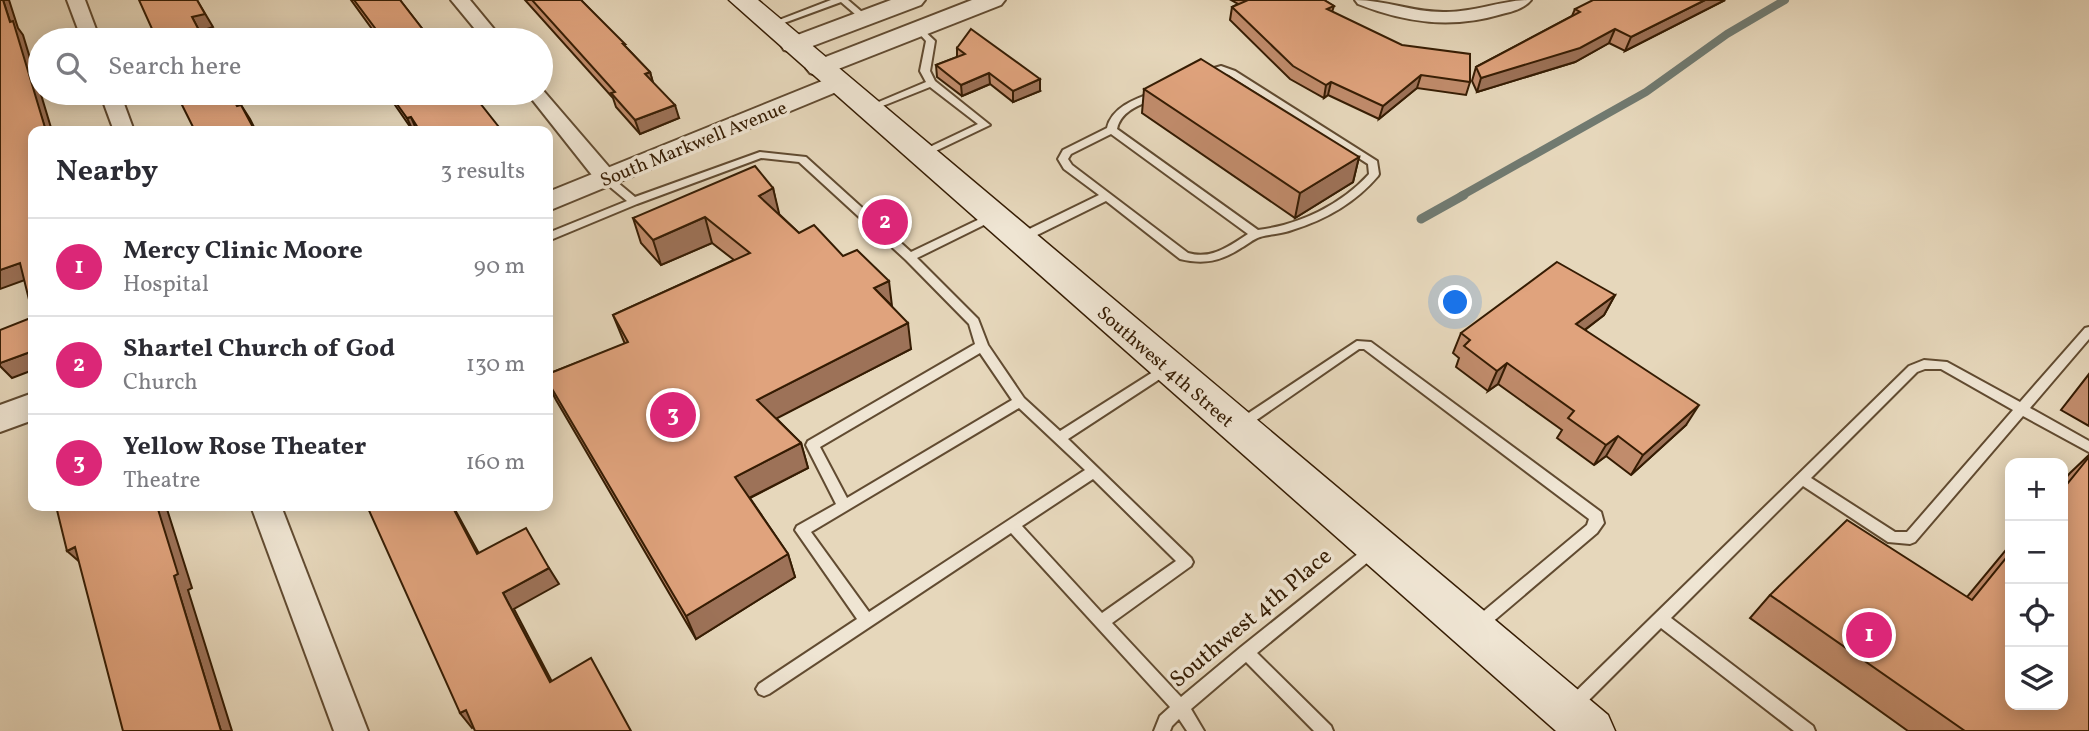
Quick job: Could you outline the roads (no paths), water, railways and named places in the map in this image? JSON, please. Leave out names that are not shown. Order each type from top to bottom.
[{"type":"main road","name":"Southwest 4th Street","points":[[742,0],[1579,721]]},
{"type":"street","points":[[76,0],[86,28]]},
{"type":"street","points":[[460,0],[484,28]]},
{"type":"street","points":[[793,45],[913,0]]},
{"type":"street","name":"South Markwell Avenue","points":[[553,200],[607,179],[828,76],[919,29],[993,0]]},
{"type":"street","points":[[1364,0],[1399,12],[1430,18],[1487,14],[1522,0]]},
{"type":"street","points":[[114,105],[122,126]]},
{"type":"street","points":[[547,105],[607,179]]},
{"type":"street","points":[[0,419],[28,408]]},
{"type":"street","points":[[268,511],[351,731]]},
{"type":"lane","points":[[770,25],[841,0],[865,18]]},
{"type":"lane","points":[[919,29],[930,41],[925,71],[931,83],[985,125],[921,156]]},
{"type":"lane","points":[[1112,130],[1067,152],[1063,159],[1068,167],[1185,256],[1199,261],[1213,259],[1256,234],[1286,230],[1302,224],[1365,188],[1374,174],[1373,163],[1232,73],[1221,69],[1208,70],[1197,75]]},
{"type":"lane","points":[[867,109],[931,83]]},
{"type":"lane","points":[[1112,130],[1112,121],[1119,112],[1163,91]]},
{"type":"lane","points":[[1112,130],[1256,234]]},
{"type":"lane","points":[[553,235],[760,155],[802,159],[910,257],[974,322],[982,346],[1020,401],[1186,562],[1101,622]]},
{"type":"lane","points":[[607,179],[633,202]]},
{"type":"lane","points":[[1019,239],[1107,196]]},
{"type":"lane","points":[[910,257],[992,217]]},
{"type":"lane","points":[[1802,479],[1893,538],[1910,538],[2089,331]]},
{"type":"lane","points":[[1237,427],[1357,345],[1367,345],[1596,516],[1597,523],[1592,529],[1473,629]]},
{"type":"lane","points":[[844,506],[813,445],[982,346]]},
{"type":"lane","points":[[1579,721],[1660,619],[1913,369],[1924,364],[1943,365],[2089,447]]},
{"type":"lane","points":[[1059,438],[1168,368]]},
{"type":"lane","points":[[867,621],[802,530],[1020,401]]},
{"type":"lane","points":[[764,689],[1094,471]]},
{"type":"lane","points":[[1012,525],[1181,708],[1196,731]]},
{"type":"lane","name":"Southwest 4th Place","points":[[1162,731],[1166,721],[1245,652],[1377,547]]},
{"type":"lane","points":[[1660,619],[1807,731]]},
{"type":"lane","points":[[1245,652],[1325,731]]},
{"type":"waterway","points":[[1461,196],[1646,92],[1727,34],[1785,0]]},
{"type":"waterway","points":[[1421,219],[1464,195]]},
{"type":"place","name":"Shartel Church of God","points":[[885,222]]},
{"type":"place","name":"Yellow Rose Theater","points":[[673,415]]},
{"type":"place","name":"Mercy Clinic Moore","points":[[1869,635]]}]
